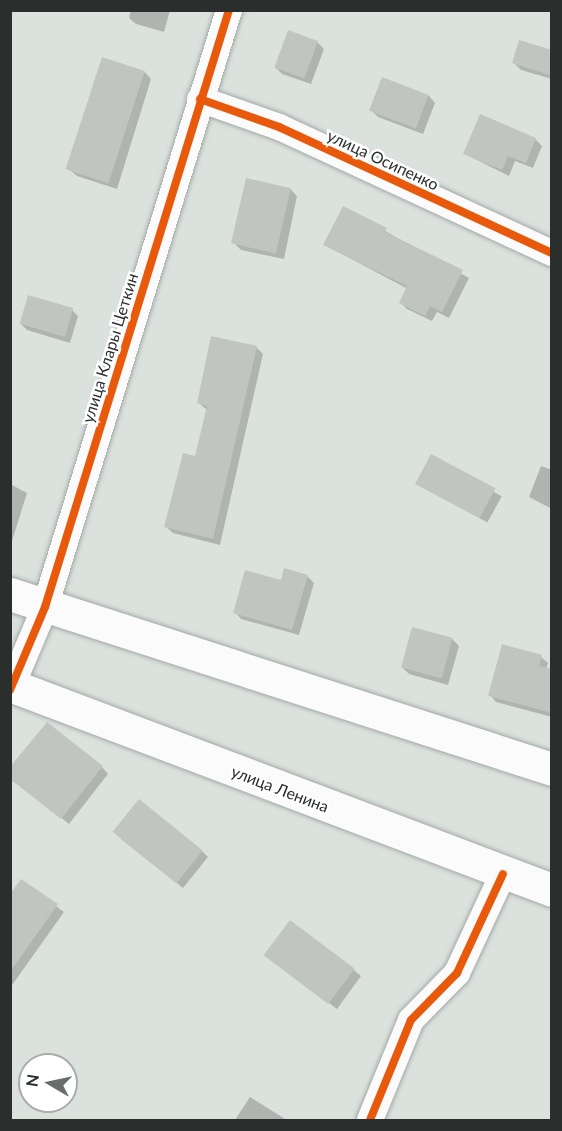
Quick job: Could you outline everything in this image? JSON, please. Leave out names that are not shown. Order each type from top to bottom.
[{"type":"main road","points":[[10,594],[552,769]]},
{"type":"main road","name":"улица Ленина","points":[[11,687],[503,874],[552,890]]},
{"type":"street","name":"улица Клары Цеткин","points":[[11,687],[45,607],[229,10]]},
{"type":"street","name":"улица Осипенко","points":[[200,99],[279,127],[552,253]]},
{"type":"street","points":[[370,1120],[411,1020],[457,973],[503,874]]},
{"type":"building","points":[[288,30],[318,41],[304,79],[274,68]]},
{"type":"building","points":[[519,40],[552,50],[552,76],[512,63]]},
{"type":"building","points":[[102,57],[145,71],[108,183],[66,169]]},
{"type":"building","points":[[382,77],[429,95],[416,129],[369,111]]},
{"type":"building","points":[[480,114],[536,138],[526,163],[508,156],[502,170],[463,154]]},
{"type":"building","points":[[246,178],[291,188],[276,254],[231,243]]},
{"type":"building","points":[[343,206],[387,228],[385,232],[463,270],[442,312],[430,306],[425,316],[399,303],[407,286],[323,245]]},
{"type":"building","points":[[28,295],[73,308],[65,337],[20,324]]},
{"type":"building","points":[[211,336],[257,346],[213,539],[164,527],[183,453],[195,456],[207,406],[197,403]]},
{"type":"building","points":[[431,454],[495,488],[479,518],[415,484]]},
{"type":"building","points":[[284,568],[308,575],[292,630],[233,613],[245,570],[281,580]]},
{"type":"building","points":[[412,627],[453,638],[442,678],[401,668]]},
{"type":"building","points":[[502,644],[542,655],[539,666],[552,669],[552,713],[488,696]]},
{"type":"building","points":[[47,722],[103,766],[61,819],[10,779],[10,767]]},
{"type":"building","points":[[139,799],[203,851],[176,883],[113,832]]},
{"type":"building","points":[[21,879],[58,904],[10,972],[10,894]]},
{"type":"building","points":[[290,920],[355,969],[328,1004],[264,955]]},
{"type":"cycle path","points":[[10,690],[45,607],[229,10]]},
{"type":"cycle path","points":[[200,99],[279,127],[552,253]]},
{"type":"cycle path","points":[[370,1120],[411,1020],[457,973],[503,874]]}]
